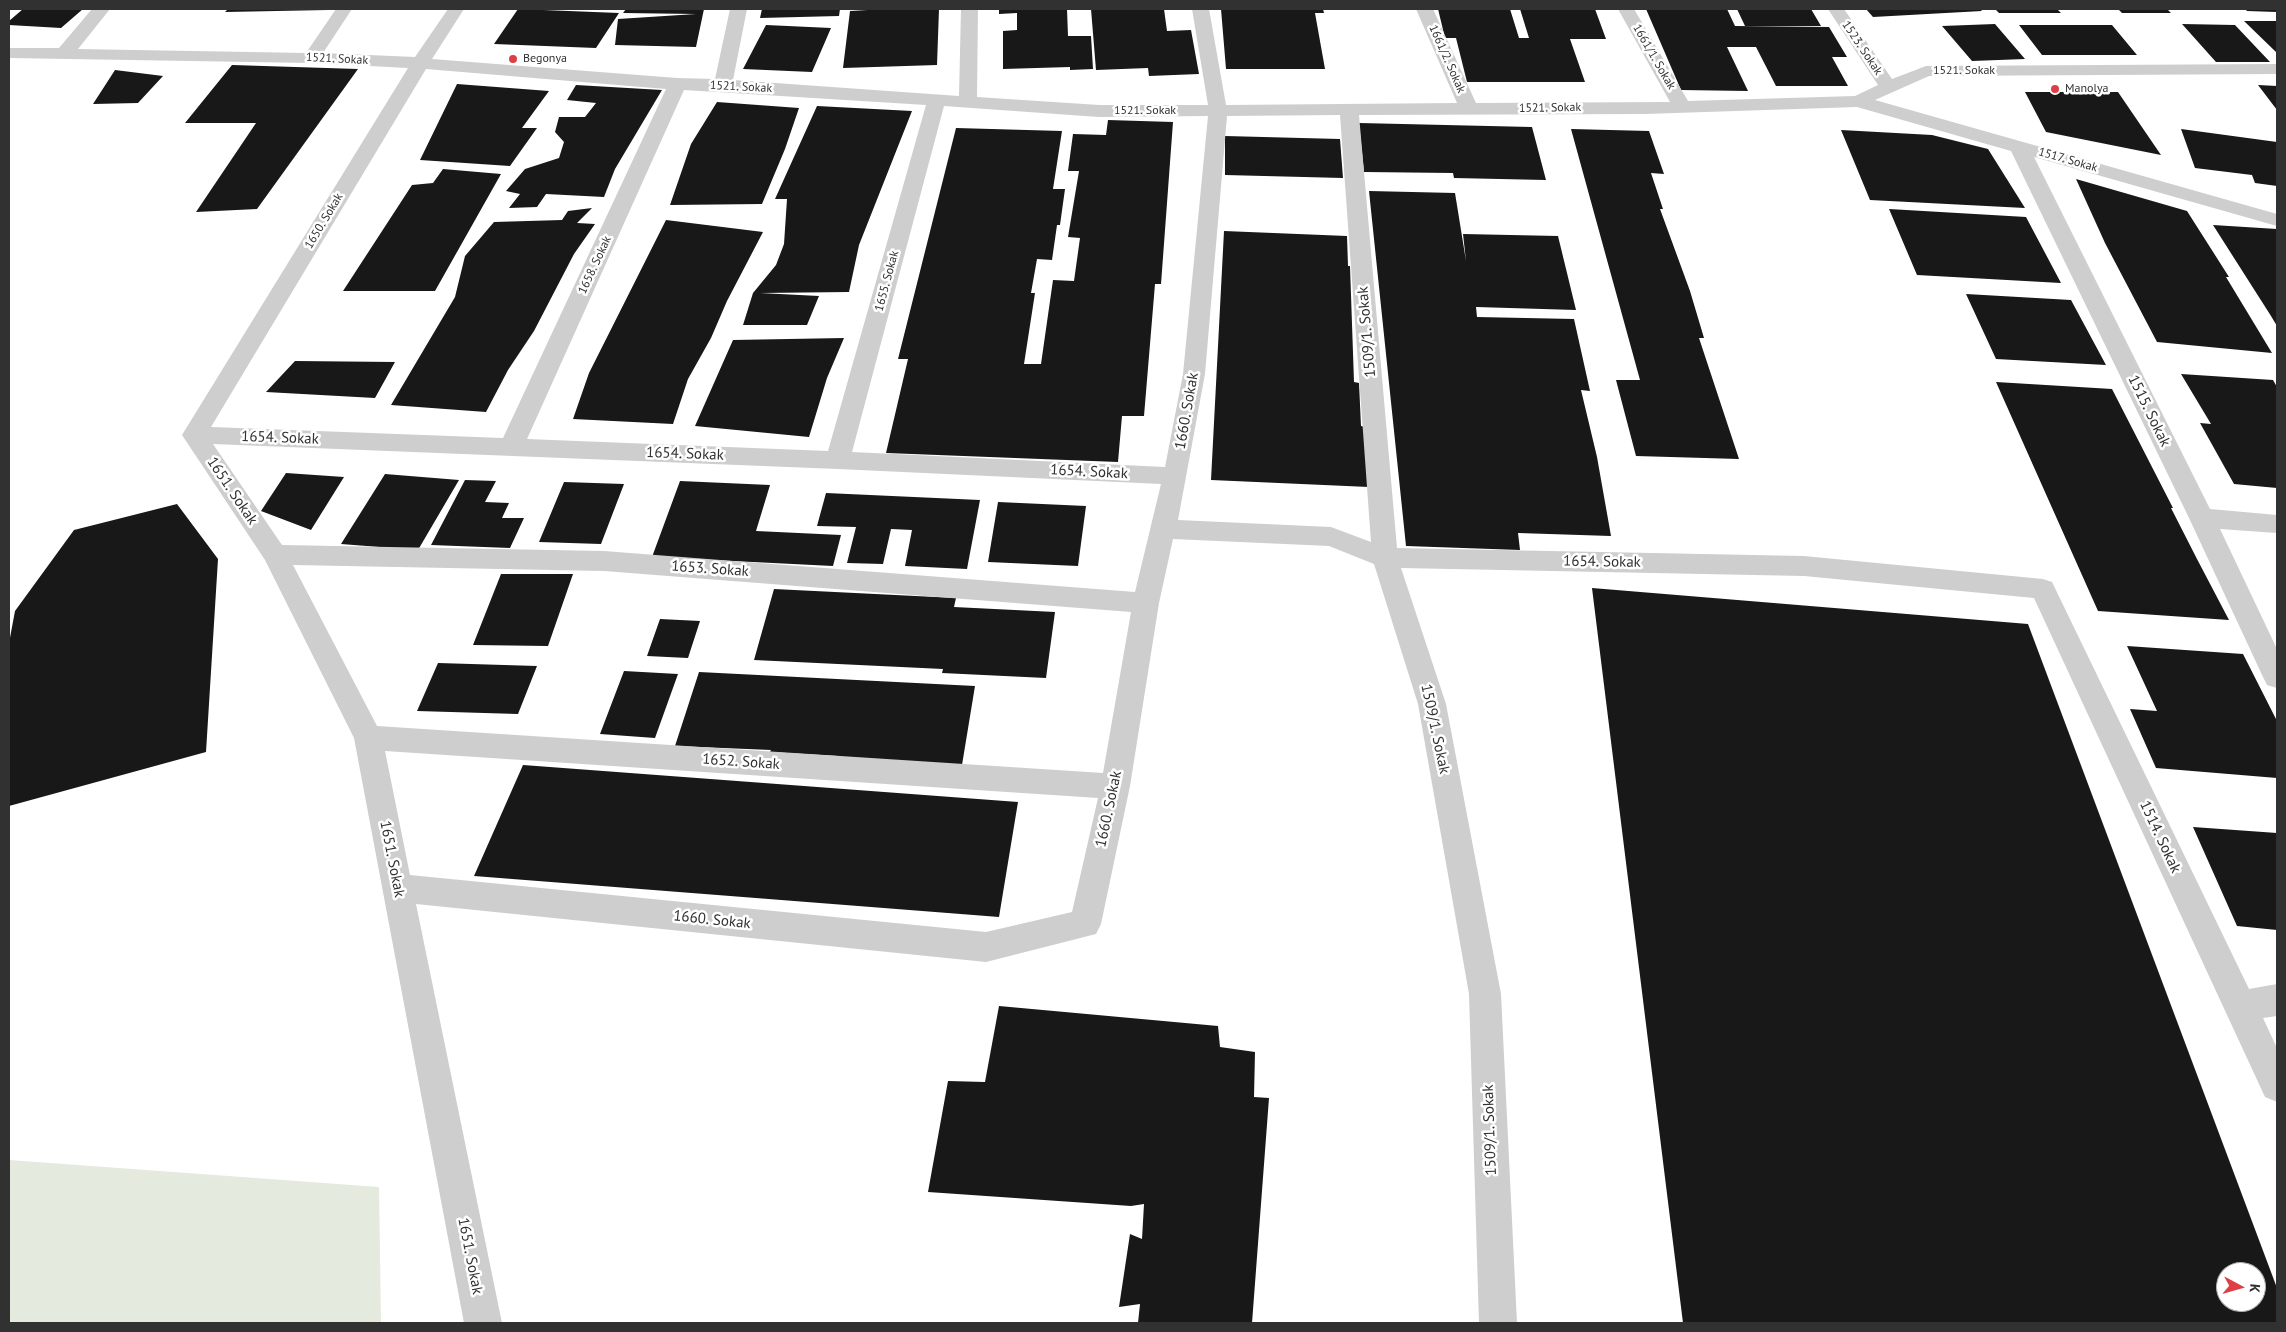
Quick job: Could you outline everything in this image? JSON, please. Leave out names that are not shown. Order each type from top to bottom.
[{"type":"street","points":[[65,53],[101,9]]},
{"type":"street","points":[[310,58],[344,9]]},
{"type":"street","name":"1650. Sokak","points":[[194,435],[420,63],[456,9]]},
{"type":"street","points":[[723,85],[739,9]]},
{"type":"street","points":[[968,102],[970,9]]},
{"type":"street","name":"1660. Sokak","points":[[397,888],[986,947],[1085,924],[1115,786],[1146,603],[1176,476],[1194,374],[1218,111],[1200,9]]},
{"type":"street","name":"1661/2. Sokak","points":[[1424,9],[1469,109]]},
{"type":"street","name":"1661/1. Sokak","points":[[1626,9],[1682,106]]},
{"type":"street","name":"1523. Sokak","points":[[1836,9],[1889,88]]},
{"type":"street","name":"1521. Sokak","points":[[9,53],[310,58],[420,63],[677,84],[723,85],[1099,111],[1469,109],[1858,101],[1926,71],[2277,69]]},
{"type":"street","name":"1658. Sokak","points":[[512,446],[677,84]]},
{"type":"street","name":"1655. Sokak","points":[[838,460],[936,101]]},
{"type":"street","name":"1517. Sokak","points":[[1858,101],[2277,220]]},
{"type":"street","name":"1509/1. Sokak","points":[[1349,109],[1385,558],[1432,704],[1485,994],[1498,1323]]},
{"type":"street","name":"1515. Sokak","points":[[2018,145],[2202,518],[2277,678]]},
{"type":"street","name":"1654. Sokak","points":[[194,435],[512,446],[1176,476]]},
{"type":"street","name":"1651. Sokak","points":[[194,435],[274,555],[368,738],[483,1323]]},
{"type":"street","points":[[2202,518],[2277,524]]},
{"type":"street","name":"1654. Sokak","points":[[1163,529],[1331,537],[1385,558],[1804,566],[2043,589]]},
{"type":"street","name":"1653. Sokak","points":[[274,555],[604,561],[1146,603]]},
{"type":"street","name":"1514. Sokak","points":[[2043,589],[2277,1085]]},
{"type":"street","name":"1652. Sokak","points":[[368,738],[1115,786]]},
{"type":"street","points":[[2240,1006],[2277,1000]]},
{"type":"shaded area","points":[[9,1160],[379,1187],[381,1323],[9,1323]]},
{"type":"building","points":[[23,9],[83,9],[61,28],[9,25],[9,21]]},
{"type":"building","points":[[228,9],[328,9],[328,10],[225,12]]},
{"type":"building","points":[[518,9],[619,13],[596,48],[494,44]]},
{"type":"building","points":[[626,9],[704,9],[696,47],[615,45],[618,19],[696,14],[623,13]]},
{"type":"building","points":[[762,9],[840,9],[839,16],[760,18]]},
{"type":"building","points":[[939,9],[937,65],[843,68],[850,11]]},
{"type":"building","points":[[999,9],[1067,9],[1068,36],[1091,36],[1093,69],[1070,70],[1070,67],[1003,69],[1003,31],[1017,30],[1017,13],[999,14]]},
{"type":"building","points":[[1091,9],[1164,9],[1167,31],[1191,30],[1199,74],[1149,76],[1148,68],[1096,70]]},
{"type":"building","points":[[1221,9],[1323,9],[1324,13],[1315,13],[1325,69],[1226,69]]},
{"type":"building","points":[[1438,9],[1510,9],[1519,38],[1529,38],[1520,9],[1595,9],[1606,39],[1570,39],[1585,82],[1467,82],[1456,38],[1445,38]]},
{"type":"building","points":[[1646,9],[1727,9],[1735,26],[1829,27],[1847,57],[1832,57],[1848,86],[1776,86],[1756,47],[1727,47],[1748,91],[1681,90]]},
{"type":"building","points":[[1737,9],[1811,9],[1821,26],[1745,26]]},
{"type":"building","points":[[1866,9],[1980,9],[1982,11],[1873,17]]},
{"type":"building","points":[[1995,9],[2057,9],[2061,13],[1999,13]]},
{"type":"building","points":[[2118,9],[2167,9],[2171,13],[2122,13]]},
{"type":"building","points":[[2245,9],[2277,9],[2277,12],[2247,11]]},
{"type":"building","points":[[2244,21],[2277,21],[2277,53]]},
{"type":"building","points":[[1995,24],[2025,59],[1972,61],[1942,26]]},
{"type":"building","points":[[2182,24],[2235,25],[2270,62],[2216,62]]},
{"type":"building","points":[[766,25],[831,28],[812,72],[743,69]]},
{"type":"building","points":[[2019,25],[2112,25],[2137,55],[2042,55]]},
{"type":"building","points":[[232,65],[358,69],[257,209],[196,212],[256,123],[185,123]]},
{"type":"building","points":[[115,70],[163,76],[138,103],[93,104]]},
{"type":"building","points":[[457,84],[549,91],[522,128],[537,128],[510,166],[420,160]]},
{"type":"building","points":[[576,85],[662,90],[615,169],[604,197],[546,194],[537,207],[509,208],[520,194],[506,191],[525,169],[559,158],[564,142],[555,132],[559,117],[585,117],[596,103],[567,100]]},
{"type":"building","points":[[2258,85],[2277,86],[2277,110]]},
{"type":"building","points":[[2025,92],[2118,92],[2161,155],[2046,132]]},
{"type":"building","points":[[717,102],[799,108],[785,149],[762,204],[670,205],[691,144]]},
{"type":"building","points":[[817,106],[912,111],[859,245],[849,292],[760,293],[819,296],[807,325],[743,325],[753,293],[776,265],[784,244],[787,199],[775,199]]},
{"type":"building","points":[[1108,120],[1173,122],[1161,284],[1155,284],[1144,416],[1122,416],[1118,462],[886,453],[908,359],[898,359],[956,128],[1062,131],[1053,189],[1065,189],[1060,225],[1057,225],[1052,260],[1037,259],[1031,293],[1035,293],[1024,364],[1041,364],[1053,280],[1074,281],[1080,238],[1068,237],[1079,171],[1068,171],[1073,134],[1106,135]]},
{"type":"building","points":[[1359,123],[1532,127],[1546,180],[1454,178],[1453,173],[1364,172]]},
{"type":"building","points":[[1571,129],[1649,131],[1664,174],[1651,173],[1663,209],[1660,209],[1690,291],[1704,338],[1699,338],[1739,459],[1636,456],[1616,380],[1640,380]]},
{"type":"building","points":[[2181,129],[2277,142],[2277,186],[2255,183],[2252,175],[2195,168]]},
{"type":"building","points":[[1841,130],[1932,135],[1988,149],[2025,208],[1870,200]]},
{"type":"building","points":[[1225,136],[1340,139],[1343,178],[1225,175]]},
{"type":"building","points":[[443,169],[501,174],[435,291],[343,291],[412,185],[433,183]]},
{"type":"building","points":[[2076,179],[2187,211],[2229,277],[2226,277],[2272,353],[2157,342],[2105,243]]},
{"type":"building","points":[[1369,191],[1455,193],[1466,261],[1463,234],[1558,236],[1576,310],[1476,307],[1477,317],[1574,319],[1590,391],[1581,390],[1597,457],[1611,536],[1518,533],[1520,550],[1406,546]]},
{"type":"building","points":[[592,208],[577,223],[595,224],[574,254],[534,331],[508,370],[486,412],[391,405],[455,297],[465,256],[494,222],[562,220],[568,211]]},
{"type":"building","points":[[1889,209],[2026,217],[2061,283],[1917,275]]},
{"type":"building","points":[[666,220],[763,232],[727,301],[711,338],[688,379],[673,424],[573,419],[589,373]]},
{"type":"building","points":[[2213,225],[2277,229],[2277,326],[2271,316]]},
{"type":"building","points":[[1224,231],[1347,236],[1348,266],[1350,266],[1354,382],[1359,383],[1361,426],[1366,427],[1369,487],[1211,480]]},
{"type":"building","points":[[1966,294],[2071,300],[2106,365],[1996,359]]},
{"type":"building","points":[[844,338],[827,378],[809,437],[695,426],[733,340]]},
{"type":"building","points":[[295,361],[395,362],[375,398],[266,392]]},
{"type":"building","points":[[2181,374],[2273,380],[2277,387],[2277,488],[2234,484],[2200,423],[2211,424]]},
{"type":"building","points":[[1996,382],[2112,389],[2229,620],[2098,611]]},
{"type":"building","points":[[286,473],[344,477],[311,530],[261,511]]},
{"type":"building","points":[[385,474],[459,480],[418,550],[341,544]]},
{"type":"building","points":[[465,480],[496,481],[485,502],[509,503],[502,518],[524,518],[510,548],[431,545]]},
{"type":"building","points":[[680,481],[770,485],[756,531],[841,535],[833,566],[652,557]]},
{"type":"building","points":[[564,482],[624,484],[601,544],[539,542]]},
{"type":"building","points":[[826,493],[980,500],[967,569],[905,566],[912,530],[891,529],[883,564],[847,563],[856,527],[817,526]]},
{"type":"building","points":[[998,502],[1086,506],[1078,566],[988,562]]},
{"type":"building","points":[[177,504],[218,559],[206,752],[9,806],[9,643],[15,611],[74,530]]},
{"type":"building","points":[[501,574],[573,574],[548,646],[473,645]]},
{"type":"building","points":[[1592,588],[2028,624],[2277,1288],[2277,1323],[1683,1323]]},
{"type":"building","points":[[774,589],[956,598],[954,607],[1055,612],[1046,678],[942,673],[943,669],[754,660]]},
{"type":"building","points":[[660,619],[700,621],[688,658],[647,656]]},
{"type":"building","points":[[2127,646],[2243,654],[2277,721],[2277,778],[2156,768],[2130,709],[2157,711]]},
{"type":"building","points":[[438,663],[537,666],[518,714],[417,711]]},
{"type":"building","points":[[624,671],[678,674],[655,738],[600,734]]},
{"type":"building","points":[[699,672],[975,686],[962,765],[837,758],[838,756],[770,752],[771,750],[675,746]]},
{"type":"building","points":[[523,765],[1018,802],[999,917],[474,876]]},
{"type":"building","points":[[2193,827],[2277,833],[2277,930],[2237,926]]},
{"type":"building","points":[[999,1006],[1218,1026],[1220,1047],[1255,1052],[1254,1097],[1269,1098],[1252,1323],[1138,1323],[1140,1304],[1119,1307],[1130,1234],[1142,1239],[1144,1204],[1131,1206],[928,1192],[948,1081],[985,1082]]},
{"type":"place","name":"Begonya","points":[[513,59]]},
{"type":"place","name":"Manolya","points":[[2055,89]]}]
